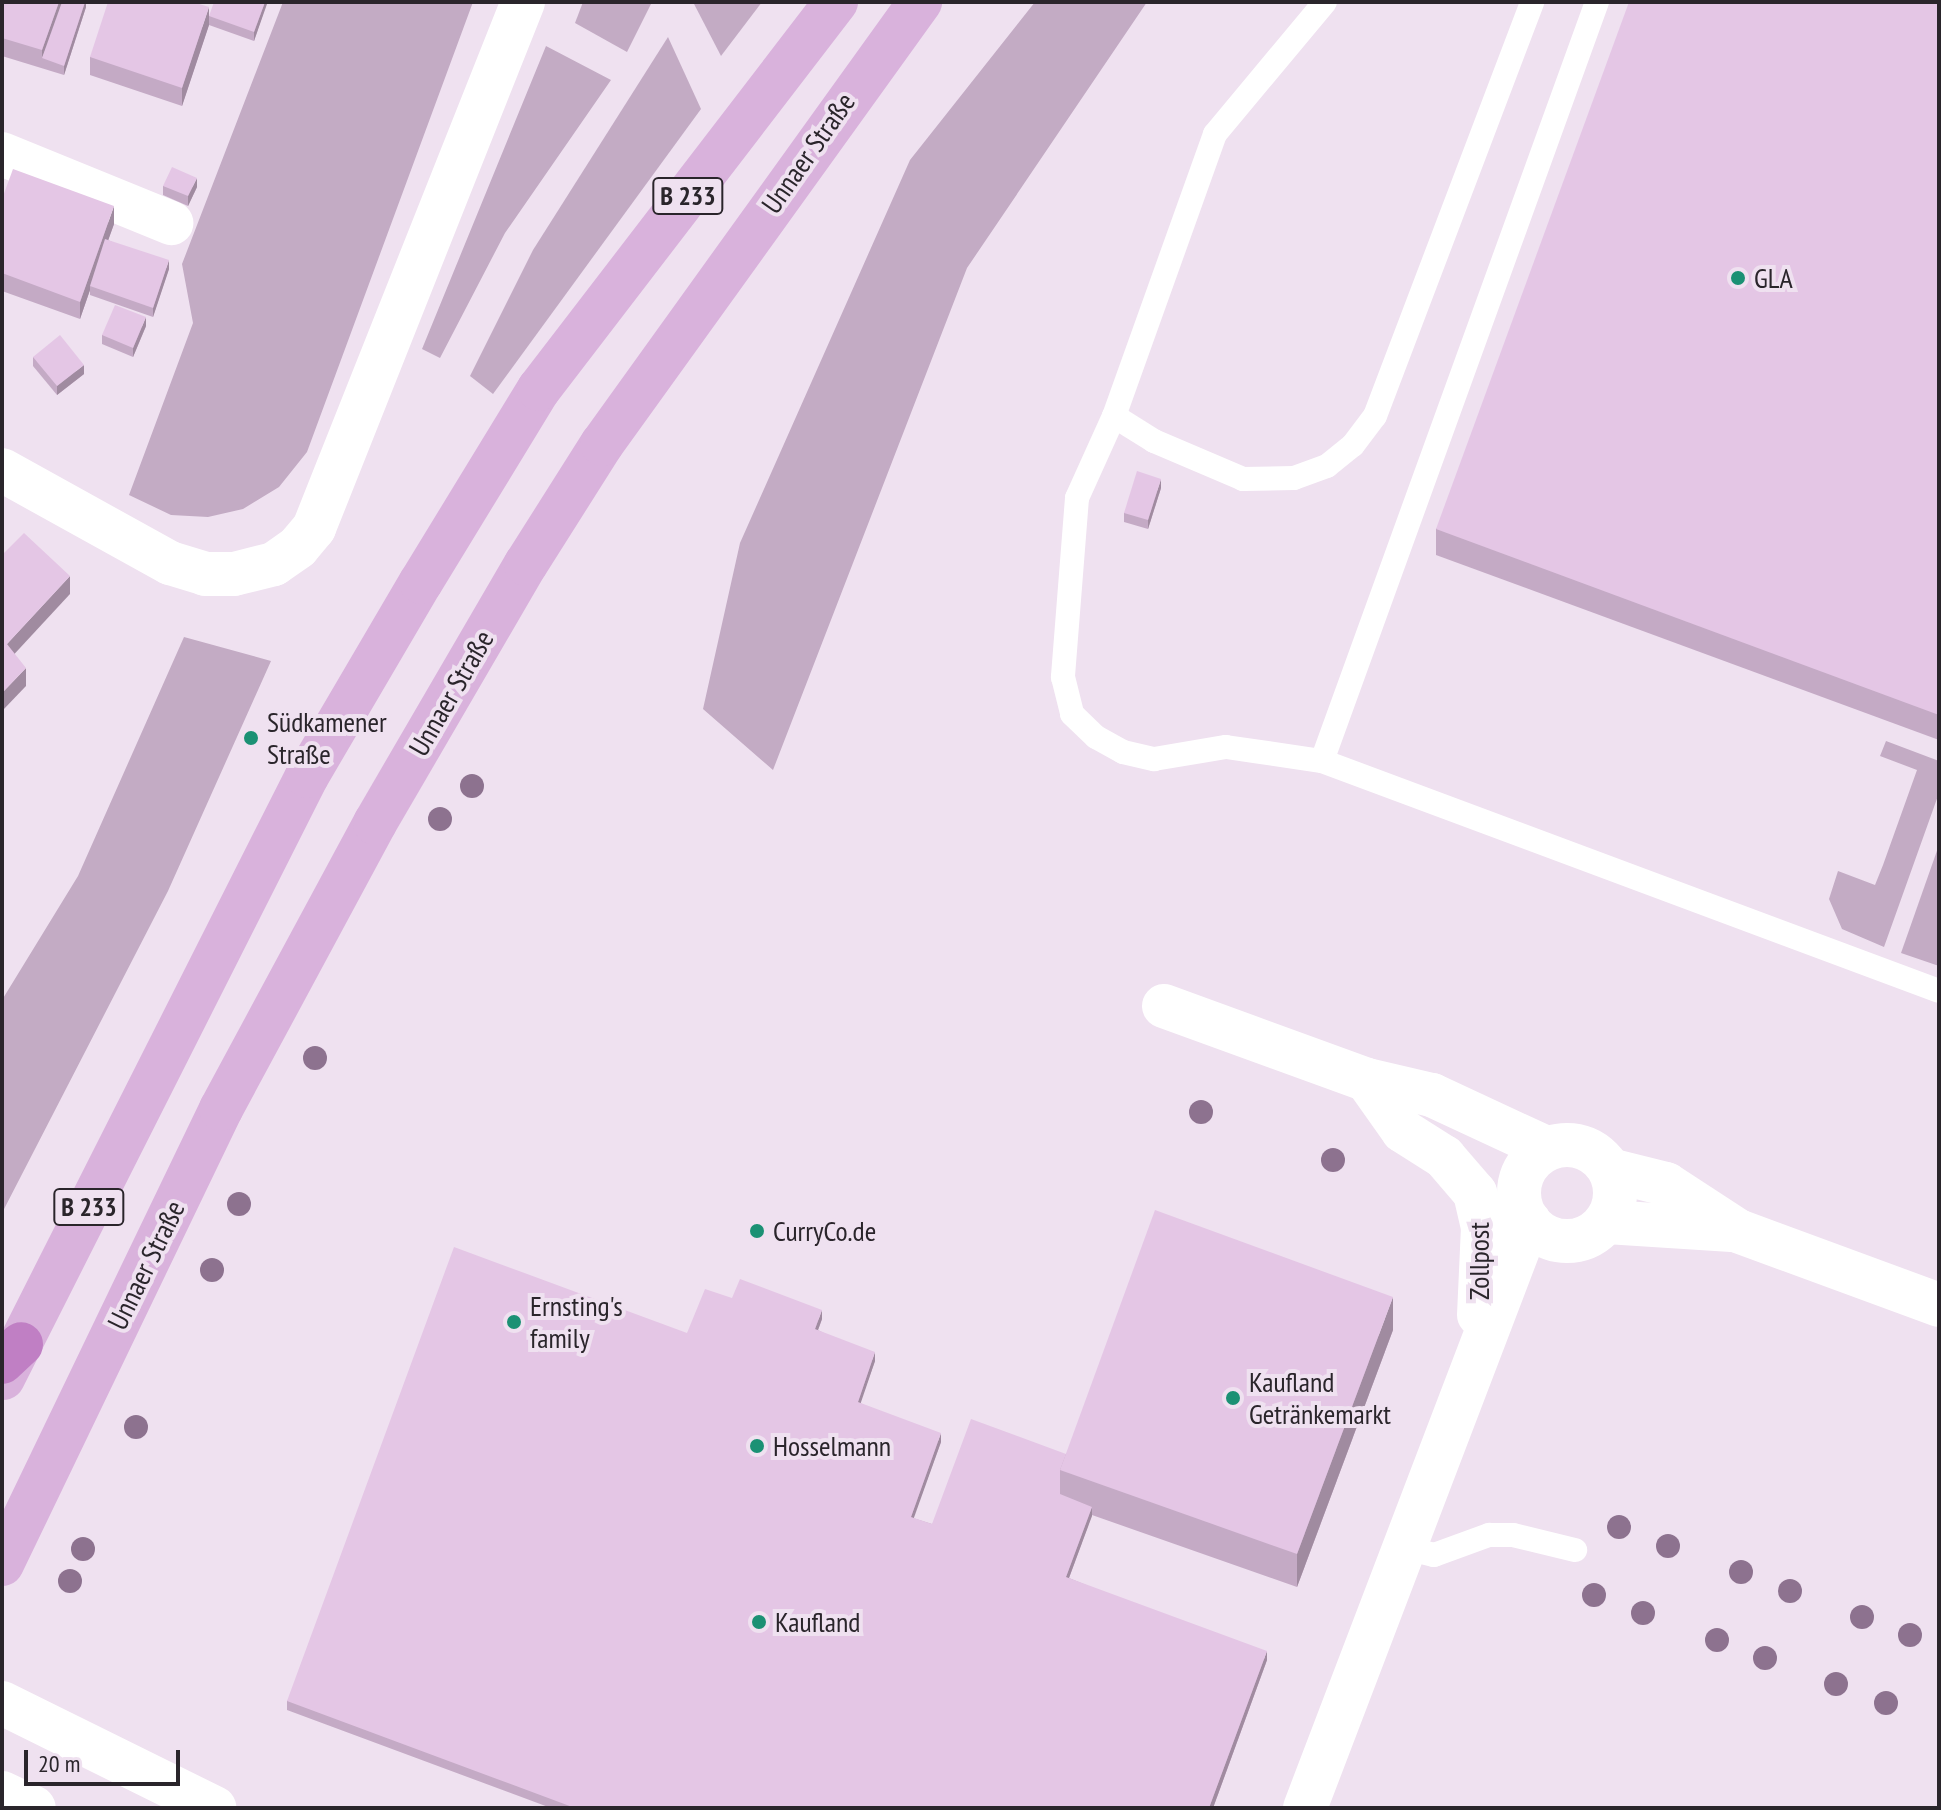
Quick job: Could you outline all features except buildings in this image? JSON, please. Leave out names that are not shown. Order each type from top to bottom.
[{"type":"main road","name":"B 233","points":[[8,1362],[307,776],[421,582],[539,389],[836,2]]},
{"type":"main road","name":"Unnaer Straße","points":[[2,1564],[221,1109],[375,823],[526,564],[602,444],[920,2]]},
{"type":"street","points":[[2,470],[170,563],[205,574],[234,574],[274,564],[298,547],[314,528],[523,2]]},
{"type":"street","points":[[2,154],[171,223]]},
{"type":"street","points":[[1164,1006],[1367,1080],[1482,1144],[1533,1163],[1582,1146],[1610,1170],[1666,1184],[1738,1231],[1939,1305]]},
{"type":"street","name":"Zollpost","points":[[1367,1080],[1403,1131],[1444,1157],[1475,1193],[1483,1227],[1479,1344]]},
{"type":"street","points":[[1533,1163],[1518,1197],[1529,1221],[1550,1239],[1595,1231],[1738,1231]]},
{"type":"street","points":[[1595,1231],[1616,1187],[1610,1170]]},
{"type":"street","name":"Zollpost","points":[[1305,1808],[1479,1344],[1529,1221]]},
{"type":"street","name":"Zollpost","points":[[1479,1344],[1547,1264],[1595,1231]]},
{"type":"street","points":[[2,1703],[214,1808]]},
{"type":"street","points":[[2,1793],[34,1808]]},
{"type":"lane","points":[[1325,2],[1215,134],[1114,416],[1077,498],[1063,677],[1072,714],[1096,737],[1144,757],[1226,747],[1322,761],[1939,991]]},
{"type":"lane","points":[[1114,416],[1154,441],[1243,479],[1294,478],[1327,466],[1353,445],[1375,416],[1398,361],[1532,2]]},
{"type":"lane","points":[[1322,761],[1597,2]]},
{"type":"lane","points":[[1402,1547],[1434,1555],[1489,1535],[1513,1535],[1575,1550]]},
{"type":"shaded area","points":[[283,2],[473,2],[307,452],[279,487],[243,509],[208,517],[171,515],[129,495],[193,323],[182,264]]},
{"type":"shaded area","points":[[583,2],[652,2],[627,52],[575,23]]},
{"type":"shaded area","points":[[693,2],[762,2],[721,56]]},
{"type":"shaded area","points":[[1035,2],[1147,2],[967,268],[773,770],[703,709],[740,543],[910,160]]},
{"type":"shaded area","points":[[668,37],[701,109],[493,394],[470,376],[533,250]]},
{"type":"shaded area","points":[[546,46],[611,80],[505,233],[440,358],[422,349]]},
{"type":"shaded area","points":[[184,637],[271,661],[168,891],[2,1213],[2,1000],[78,876]]},
{"type":"shaded area","points":[[1886,741],[1939,761],[1939,793],[1884,947],[1842,929],[1829,899],[1838,871],[1875,885],[1883,865],[1917,770],[1880,756]]},
{"type":"shaded area","points":[[1939,845],[1939,966],[1901,953]]},
{"type":"place","name":"GLA","points":[[1738,278]]},
{"type":"place","name":"Südkamener Straße","points":[[251,738]]},
{"type":"place","name":"CurryCo.de","points":[[757,1231]]},
{"type":"place","name":"Ernsting's family","points":[[514,1322]]},
{"type":"place","name":"Kaufland Getränkemarkt","points":[[1233,1398]]},
{"type":"place","name":"Hosselmann","points":[[757,1446]]},
{"type":"place","name":"Kaufland","points":[[759,1622]]}]
